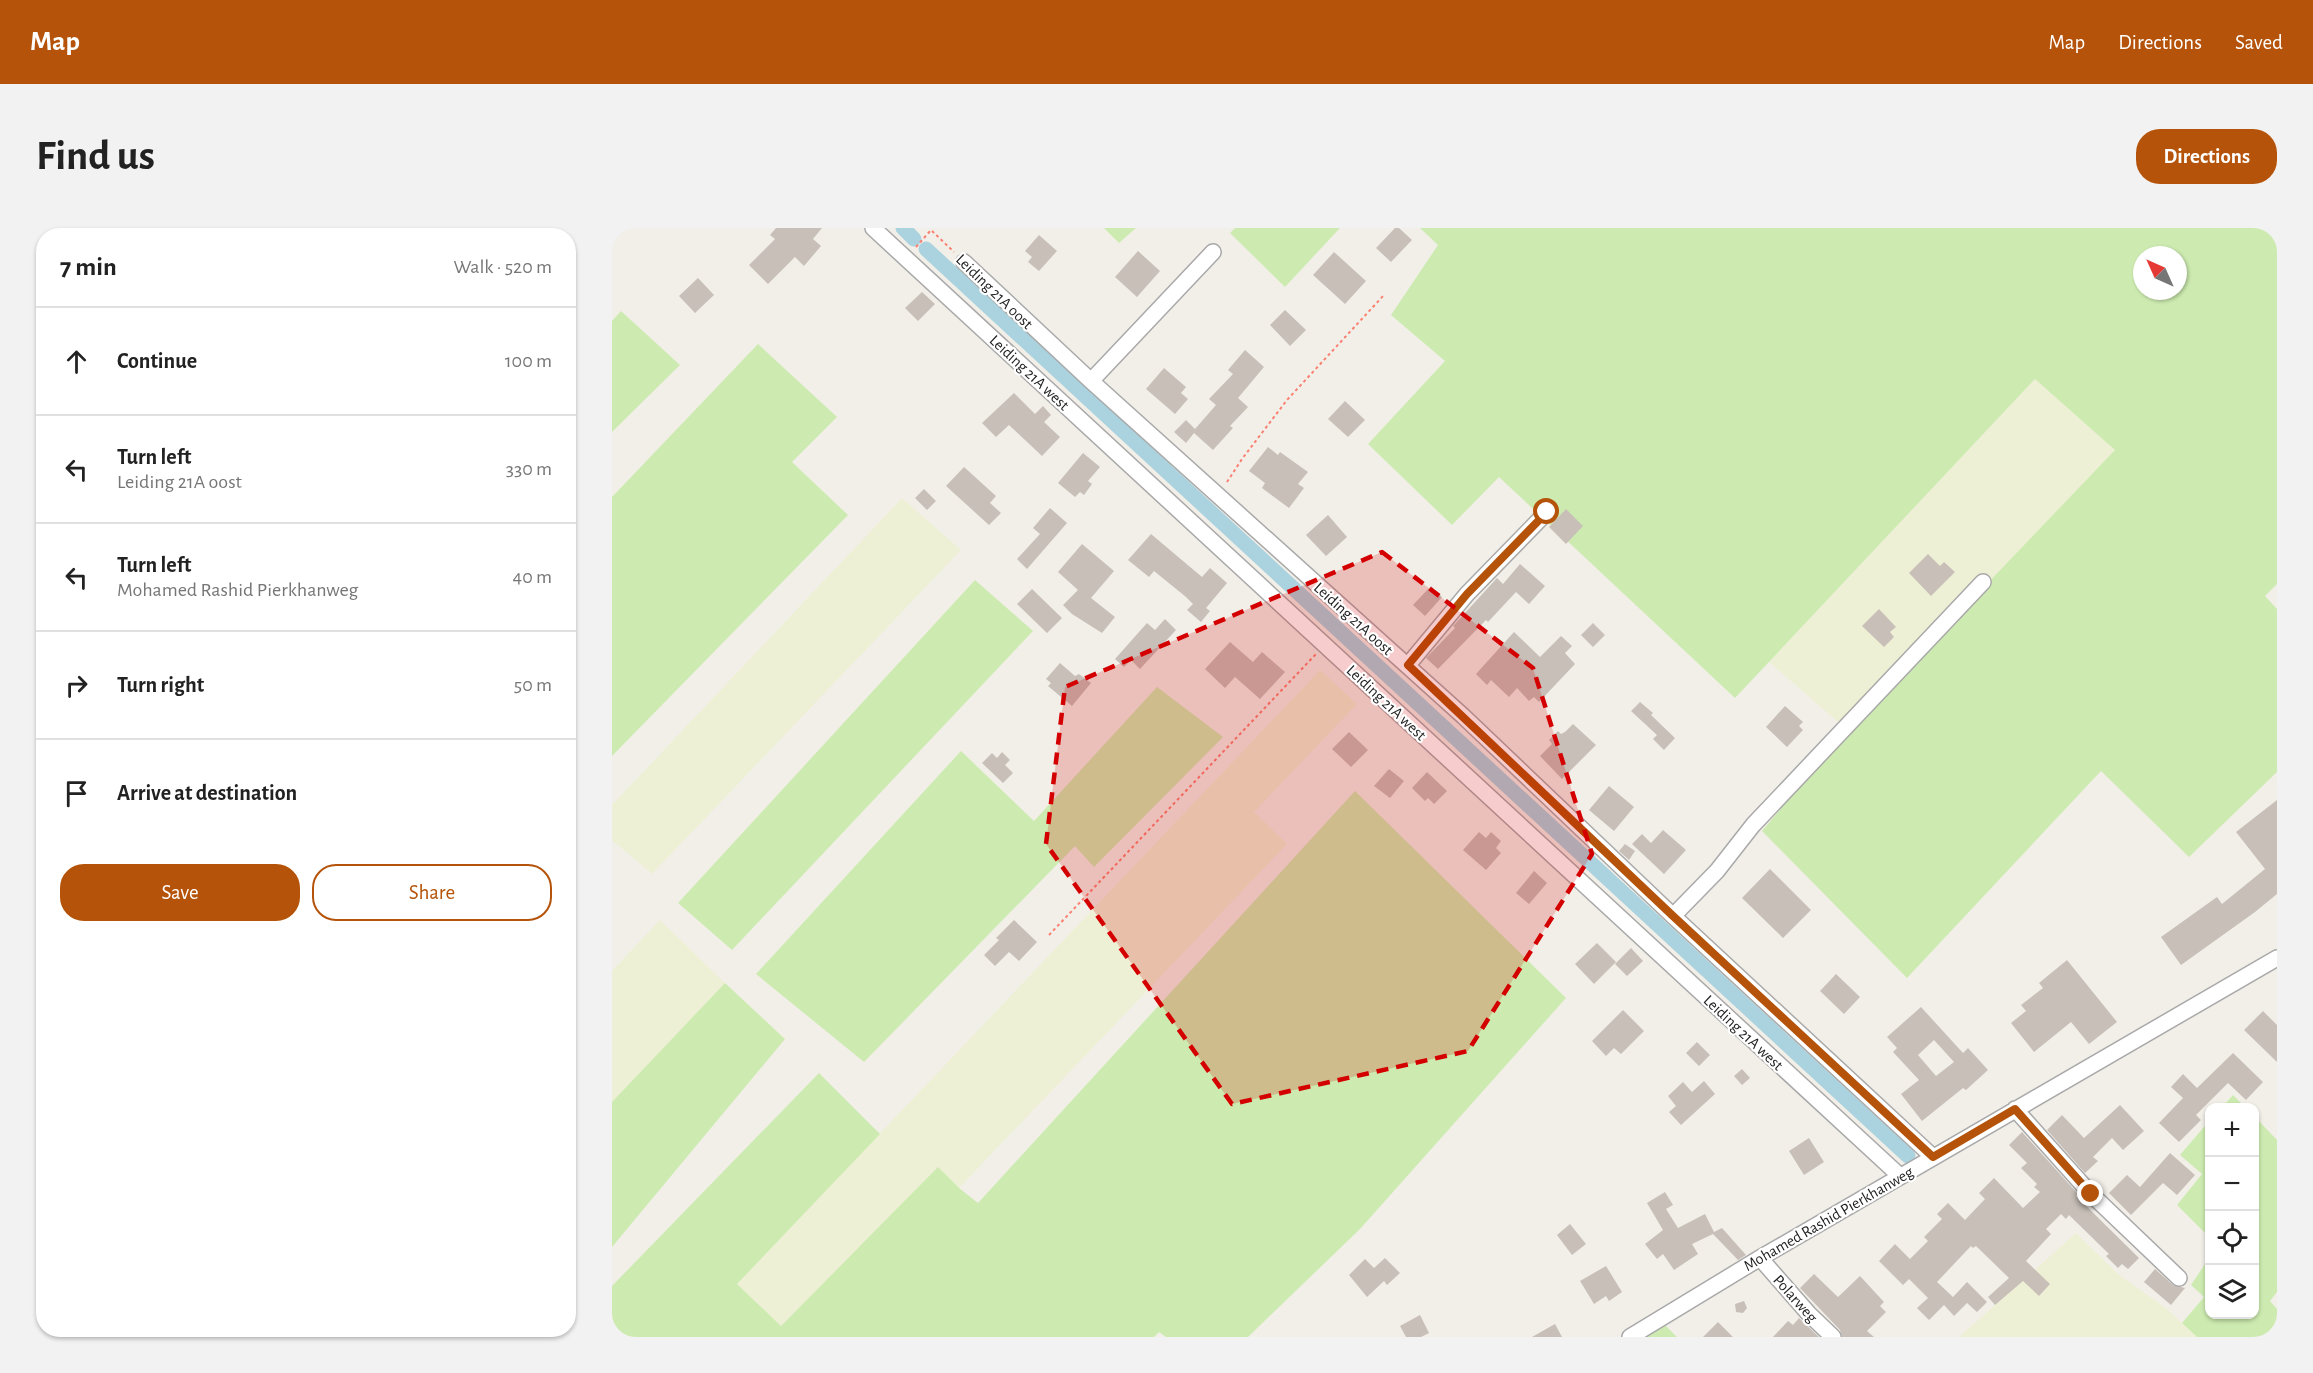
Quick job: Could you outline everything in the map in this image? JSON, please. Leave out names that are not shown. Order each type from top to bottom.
[{"type":"street","name":"Leiding 21A west","points":[[873,228],[1900,1176]]},
{"type":"street","points":[[1091,381],[1213,252]]},
{"type":"street","name":"Leiding 21A oost","points":[[964,262],[1219,498],[1408,665],[1673,916],[1933,1157]]},
{"type":"street","points":[[1408,665],[1467,594],[1547,512]]},
{"type":"street","points":[[1673,916],[1718,871],[1753,825],[1983,582]]},
{"type":"street","name":"Mohamed Rashid Pierkhanweg","points":[[1630,1337],[1760,1258],[2277,958]]},
{"type":"street","points":[[2015,1109],[2091,1194],[2179,1278]]},
{"type":"street","name":"Polarweg","points":[[1760,1258],[1809,1314],[1833,1337]]},
{"type":"path","name":"Leiding 21A oost","points":[[906,258],[931,230],[964,262]]},
{"type":"path","points":[[1219,498],[1228,479],[1287,400],[1384,295]]},
{"type":"path","points":[[1049,935],[1325,645]]},
{"type":"highlighted area","points":[[1382,552],[1533,668],[1592,854],[1468,1051],[1232,1104],[1046,844],[1065,687]]},
{"type":"green space","points":[[1104,228],[1136,228],[1119,243]]},
{"type":"green space","points":[[1235,228],[1340,228],[1285,287],[1230,233]]},
{"type":"green space","points":[[1420,228],[2277,228],[2277,584],[2265,596],[2277,609],[2277,772],[2189,857],[2101,771],[1907,978],[1762,831],[1847,730],[2115,450],[2035,379],[1735,698],[1499,477],[1452,525],[1368,444],[1445,361],[1391,315],[1438,245]]},
{"type":"green space","points":[[621,311],[680,365],[612,432],[612,321]]},
{"type":"green space","points":[[758,344],[837,417],[792,462],[848,515],[612,756],[612,497]]},
{"type":"green space","points":[[2035,379],[2116,450],[1847,730],[1769,662]]},
{"type":"green space","points":[[902,498],[961,550],[652,874],[612,840],[612,805]]},
{"type":"green space","points":[[975,580],[1033,631],[732,950],[678,903]]},
{"type":"green space","points":[[1320,670],[1357,704],[1254,812],[1287,844],[959,1188],[938,1168],[781,1326],[737,1284]]},
{"type":"green space","points":[[1157,687],[1223,737],[1094,867],[1075,846],[864,1062],[756,974],[961,751],[1034,821]]},
{"type":"green space","points":[[1355,791],[1566,998],[1360,1229],[1248,1337],[1166,1337],[1159,1332],[1154,1337],[612,1337],[612,1286],[819,1073],[880,1134],[737,1284],[781,1326],[938,1167],[978,1203]]},
{"type":"green space","points":[[660,920],[725,983],[612,1102],[612,971]]},
{"type":"green space","points":[[725,983],[785,1039],[612,1247],[612,1102]]},
{"type":"green space","points":[[2233,1095],[2241,1103],[2226,1103]]},
{"type":"green space","points":[[2259,1121],[2277,1140],[2277,1292],[2270,1301],[2277,1309],[2277,1337],[2197,1337],[2182,1323],[2204,1297],[2191,1285],[2205,1264],[2205,1319],[2259,1319]]},
{"type":"green space","points":[[2205,1126],[2205,1233],[2177,1205],[2202,1174],[2180,1155]]},
{"type":"green space","points":[[2076,1233],[2118,1274],[2167,1309],[2197,1337],[1959,1337]]},
{"type":"green space","points":[[1665,1325],[1677,1337],[1646,1337]]},
{"type":"building","points":[[776,228],[822,228],[813,239],[821,246],[804,266],[795,257],[768,284],[749,265],[775,239],[770,235]]},
{"type":"building","points":[[1395,228],[1399,228],[1412,240],[1391,262],[1376,248]]},
{"type":"building","points":[[1039,235],[1057,251],[1039,271],[1028,262],[1032,257],[1025,251]]},
{"type":"building","points":[[1138,251],[1160,271],[1137,297],[1115,277]]},
{"type":"building","points":[[1334,252],[1366,281],[1345,304],[1313,275]]},
{"type":"building","points":[[698,278],[714,295],[695,313],[679,296]]},
{"type":"building","points":[[922,292],[935,304],[918,321],[905,308]]},
{"type":"building","points":[[1285,310],[1306,330],[1290,346],[1270,325]]},
{"type":"building","points":[[1245,350],[1264,367],[1238,398],[1248,407],[1230,426],[1233,428],[1213,450],[1194,433],[1186,443],[1174,432],[1186,420],[1195,429],[1216,405],[1209,399],[1233,374],[1228,370]]},
{"type":"building","points":[[1164,368],[1186,387],[1181,393],[1188,399],[1175,414],[1146,389]]},
{"type":"building","points":[[1014,393],[1035,414],[1043,406],[1051,415],[1044,422],[1060,437],[1042,456],[1009,425],[996,437],[982,423]]},
{"type":"building","points":[[1345,401],[1365,420],[1348,437],[1328,419]]},
{"type":"building","points":[[1268,447],[1278,455],[1280,452],[1308,472],[1298,484],[1304,488],[1289,508],[1262,488],[1265,483],[1249,471]]},
{"type":"building","points":[[1083,453],[1100,467],[1088,481],[1092,484],[1084,495],[1080,492],[1075,497],[1058,483]]},
{"type":"building","points":[[964,467],[996,496],[990,503],[1001,513],[989,525],[946,486]]},
{"type":"building","points":[[924,489],[936,501],[927,510],[915,498]]},
{"type":"building","points":[[1050,508],[1067,523],[1027,569],[1017,559],[1040,534],[1033,528]]},
{"type":"building","points":[[1566,509],[1583,526],[1566,544],[1549,527]]},
{"type":"building","points":[[1328,515],[1347,537],[1326,556],[1306,535]]},
{"type":"building","points":[[1151,534],[1202,577],[1210,568],[1227,583],[1206,608],[1210,611],[1201,622],[1187,610],[1193,604],[1186,597],[1154,571],[1149,577],[1128,560]]},
{"type":"building","points":[[1082,544],[1114,571],[1091,598],[1115,617],[1102,633],[1072,614],[1063,605],[1078,590],[1058,572]]},
{"type":"building","points":[[1928,554],[1940,566],[1944,562],[1955,572],[1931,596],[1909,573]]},
{"type":"building","points":[[1520,564],[1545,586],[1529,604],[1516,592],[1438,669],[1426,658],[1497,578],[1503,584]]},
{"type":"building","points":[[1431,586],[1442,597],[1425,616],[1413,605]]},
{"type":"building","points":[[1032,589],[1062,618],[1047,633],[1017,604]]},
{"type":"building","points":[[1879,609],[1896,627],[1890,632],[1894,637],[1884,647],[1862,626]]},
{"type":"building","points":[[1165,619],[1176,630],[1140,669],[1131,660],[1124,667],[1115,659],[1147,623],[1155,630]]},
{"type":"building","points":[[1593,623],[1605,635],[1593,647],[1581,635]]},
{"type":"building","points":[[1514,632],[1540,657],[1561,636],[1572,646],[1565,653],[1575,664],[1539,702],[1534,697],[1529,701],[1517,688],[1509,697],[1491,680],[1487,685],[1476,674]]},
{"type":"building","points":[[1230,642],[1253,662],[1262,652],[1285,672],[1260,699],[1235,677],[1225,688],[1205,669]]},
{"type":"building","points":[[1060,663],[1075,676],[1079,674],[1091,683],[1072,706],[1048,686],[1051,683],[1046,679]]},
{"type":"building","points":[[1640,702],[1675,738],[1664,750],[1653,739],[1657,735],[1631,711]]},
{"type":"building","points":[[1785,706],[1803,722],[1799,726],[1803,730],[1787,747],[1766,727]]},
{"type":"building","points":[[1573,724],[1596,745],[1562,779],[1540,756],[1552,744],[1549,740],[1558,731],[1561,734]]},
{"type":"building","points":[[1349,732],[1368,750],[1351,767],[1332,749]]},
{"type":"building","points":[[1002,752],[1010,760],[1005,765],[1013,773],[1003,783],[982,763],[992,753],[997,758]]},
{"type":"building","points":[[1389,769],[1404,781],[1390,798],[1374,786]]},
{"type":"building","points":[[1427,772],[1447,791],[1434,804],[1428,798],[1425,801],[1412,788]]},
{"type":"building","points":[[1609,786],[1634,807],[1614,831],[1589,810]]},
{"type":"building","points":[[2277,800],[2277,894],[2181,965],[2161,937],[2217,897],[2222,904],[2265,869],[2236,832]]},
{"type":"building","points":[[1663,830],[1686,850],[1664,874],[1632,844],[1642,834],[1651,843]]},
{"type":"building","points":[[1479,832],[1486,838],[1491,832],[1501,841],[1496,848],[1501,853],[1486,870],[1463,850]]},
{"type":"building","points":[[1625,844],[1635,851],[1629,860],[1619,851]]},
{"type":"building","points":[[1770,869],[1811,910],[1783,938],[1742,898]]},
{"type":"building","points":[[1534,871],[1547,883],[1529,904],[1516,893]]},
{"type":"building","points":[[1014,920],[1037,942],[1019,961],[1009,952],[995,966],[984,955],[999,940],[996,938]]},
{"type":"building","points":[[1597,943],[1616,962],[1594,984],[1575,964]]},
{"type":"building","points":[[1631,948],[1643,961],[1627,976],[1615,964]]},
{"type":"building","points":[[2067,960],[2117,1022],[2089,1044],[2071,1022],[2034,1052],[2011,1023],[2026,1011],[2021,1005],[2043,988],[2039,983]]},
{"type":"building","points":[[1836,974],[1860,997],[1844,1014],[1820,991]]},
{"type":"building","points":[[1921,1007],[1963,1053],[1968,1048],[1988,1070],[1966,1090],[1963,1088],[1922,1121],[1901,1094],[1919,1080],[1893,1052],[1897,1048],[1887,1037]],"holes":[[[1934,1040],[1954,1062],[1936,1076],[1918,1055]]]},
{"type":"building","points":[[1623,1010],[1644,1031],[1621,1054],[1614,1048],[1606,1056],[1592,1041]]},
{"type":"building","points":[[2263,1011],[2277,1025],[2277,1062],[2244,1030]]},
{"type":"building","points":[[1697,1042],[1710,1055],[1699,1066],[1686,1053]]},
{"type":"building","points":[[2233,1053],[2263,1082],[2246,1100],[2228,1083],[2208,1103],[2205,1103],[2196,1115],[2201,1120],[2179,1142],[2159,1123],[2183,1098],[2171,1087],[2183,1074],[2197,1088]]},
{"type":"building","points":[[1742,1069],[1750,1078],[1742,1085],[1734,1076]]},
{"type":"building","points":[[1704,1081],[1715,1094],[1681,1125],[1669,1112],[1676,1106],[1668,1096],[1683,1082],[1692,1092]]},
{"type":"building","points":[[2120,1105],[2144,1131],[2123,1150],[2112,1138],[2093,1157],[2098,1161],[2085,1173],[2047,1130],[2062,1115],[2084,1138]]},
{"type":"building","points":[[2022,1132],[2078,1194],[2076,1196],[2139,1258],[2128,1269],[2122,1264],[2118,1268],[2106,1256],[2109,1254],[2069,1215],[2066,1219],[2061,1214],[2046,1229],[2051,1234],[2026,1261],[2050,1284],[2039,1296],[2023,1281],[1995,1305],[1988,1297],[2009,1278],[1976,1246],[1973,1248],[1971,1246],[1937,1282],[1953,1297],[1967,1282],[1987,1302],[1977,1312],[1967,1303],[1954,1316],[1944,1305],[1929,1320],[1917,1308],[1928,1298],[1909,1279],[1903,1285],[1879,1261],[1895,1244],[1910,1259],[1928,1241],[1924,1237],[1942,1219],[1937,1214],[1948,1203],[1965,1220],[1985,1199],[1979,1193],[1994,1178],[2023,1208],[2040,1192],[2034,1187],[2037,1184],[2021,1168],[2027,1163],[2009,1145]]},
{"type":"building","points":[[1809,1138],[1824,1162],[1804,1175],[1789,1151]]},
{"type":"building","points":[[2170,1153],[2195,1175],[2177,1195],[2163,1183],[2131,1215],[2109,1193],[2127,1175],[2140,1187]]},
{"type":"building","points":[[1665,1192],[1673,1205],[1666,1209],[1678,1228],[1705,1214],[1714,1232],[1722,1228],[1746,1255],[1738,1260],[1713,1234],[1692,1244],[1698,1254],[1674,1270],[1663,1254],[1657,1259],[1645,1244],[1663,1230],[1647,1203]]},
{"type":"building","points":[[1570,1224],[1586,1244],[1572,1255],[1557,1235]]},
{"type":"building","points":[[1385,1258],[1400,1273],[1387,1285],[1384,1281],[1367,1297],[1349,1275],[1365,1259],[1374,1268]]},
{"type":"building","points":[[1606,1266],[1622,1292],[1609,1301],[1606,1296],[1594,1304],[1580,1281]]},
{"type":"building","points":[[2155,1269],[2173,1285],[2185,1288],[2171,1305],[2144,1282]]},
{"type":"building","points":[[1814,1274],[1838,1297],[1860,1276],[1884,1302],[1880,1306],[1886,1312],[1867,1331],[1874,1337],[1842,1337],[1840,1330],[1800,1288]]},
{"type":"building","points":[[1744,1301],[1747,1308],[1743,1313],[1736,1312],[1735,1304]]},
{"type":"building","points":[[1420,1315],[1429,1333],[1421,1337],[1406,1337],[1400,1326]]},
{"type":"building","points":[[1799,1318],[1819,1337],[1773,1337],[1788,1321],[1793,1325]]},
{"type":"building","points":[[1718,1322],[1733,1337],[1703,1337]]},
{"type":"building","points":[[1555,1324],[1562,1337],[1532,1337]]},
{"type":"waterway","points":[[903,228],[914,239]]},
{"type":"waterway","points":[[926,249],[1908,1156]]},
{"type":"route","points":[[1547,512],[1467,594],[1408,665],[1673,916],[1933,1157],[2015,1109],[2091,1194]]}]
